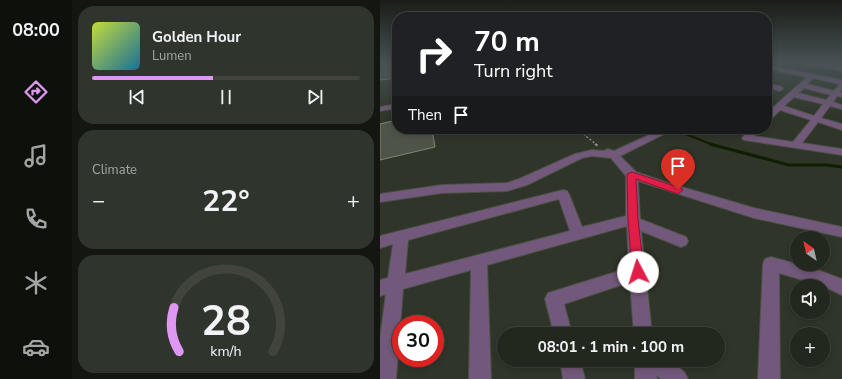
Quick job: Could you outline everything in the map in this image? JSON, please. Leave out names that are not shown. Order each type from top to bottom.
[{"type":"street","points":[[772,113],[807,81]]},
{"type":"street","points":[[795,146],[828,103],[839,95],[842,84],[830,81]]},
{"type":"street","points":[[802,85],[839,95]]},
{"type":"street","points":[[772,87],[779,89]]},
{"type":"street","points":[[793,94],[842,107]]},
{"type":"street","points":[[380,109],[392,107]]},
{"type":"street","points":[[778,107],[842,127]]},
{"type":"street","points":[[380,198],[442,189],[507,187],[523,182],[579,156],[592,153],[614,155],[658,134]]},
{"type":"street","points":[[751,134],[747,138],[842,152]]},
{"type":"street","points":[[600,147],[614,155],[632,174],[671,188],[754,213],[842,232]]},
{"type":"street","points":[[632,174],[633,221],[642,327]]},
{"type":"street","points":[[380,242],[563,194],[578,234]]},
{"type":"street","points":[[387,286],[578,234],[633,221],[681,241]]},
{"type":"street","points":[[383,378],[387,286],[401,236]]},
{"type":"street","points":[[478,261],[480,379]]},
{"type":"street","points":[[769,379],[771,264],[815,276],[842,287]]},
{"type":"street","points":[[561,327],[554,299],[638,272]]},
{"type":"street","points":[[571,367],[574,379]]},
{"type":"street","points":[[645,367],[646,379]]},
{"type":"street","points":[[663,367],[677,379]]},
{"type":"path","points":[[583,134],[600,147]]},
{"type":"building","points":[[392,121],[392,134],[433,134],[435,147],[380,160],[380,124]]},
{"type":"waterway","points":[[686,134],[711,144]]},
{"type":"waterway","points":[[711,144],[789,165],[826,165],[842,167]]},
{"type":"route","points":[[638,272],[633,219],[632,174],[678,190]]}]
